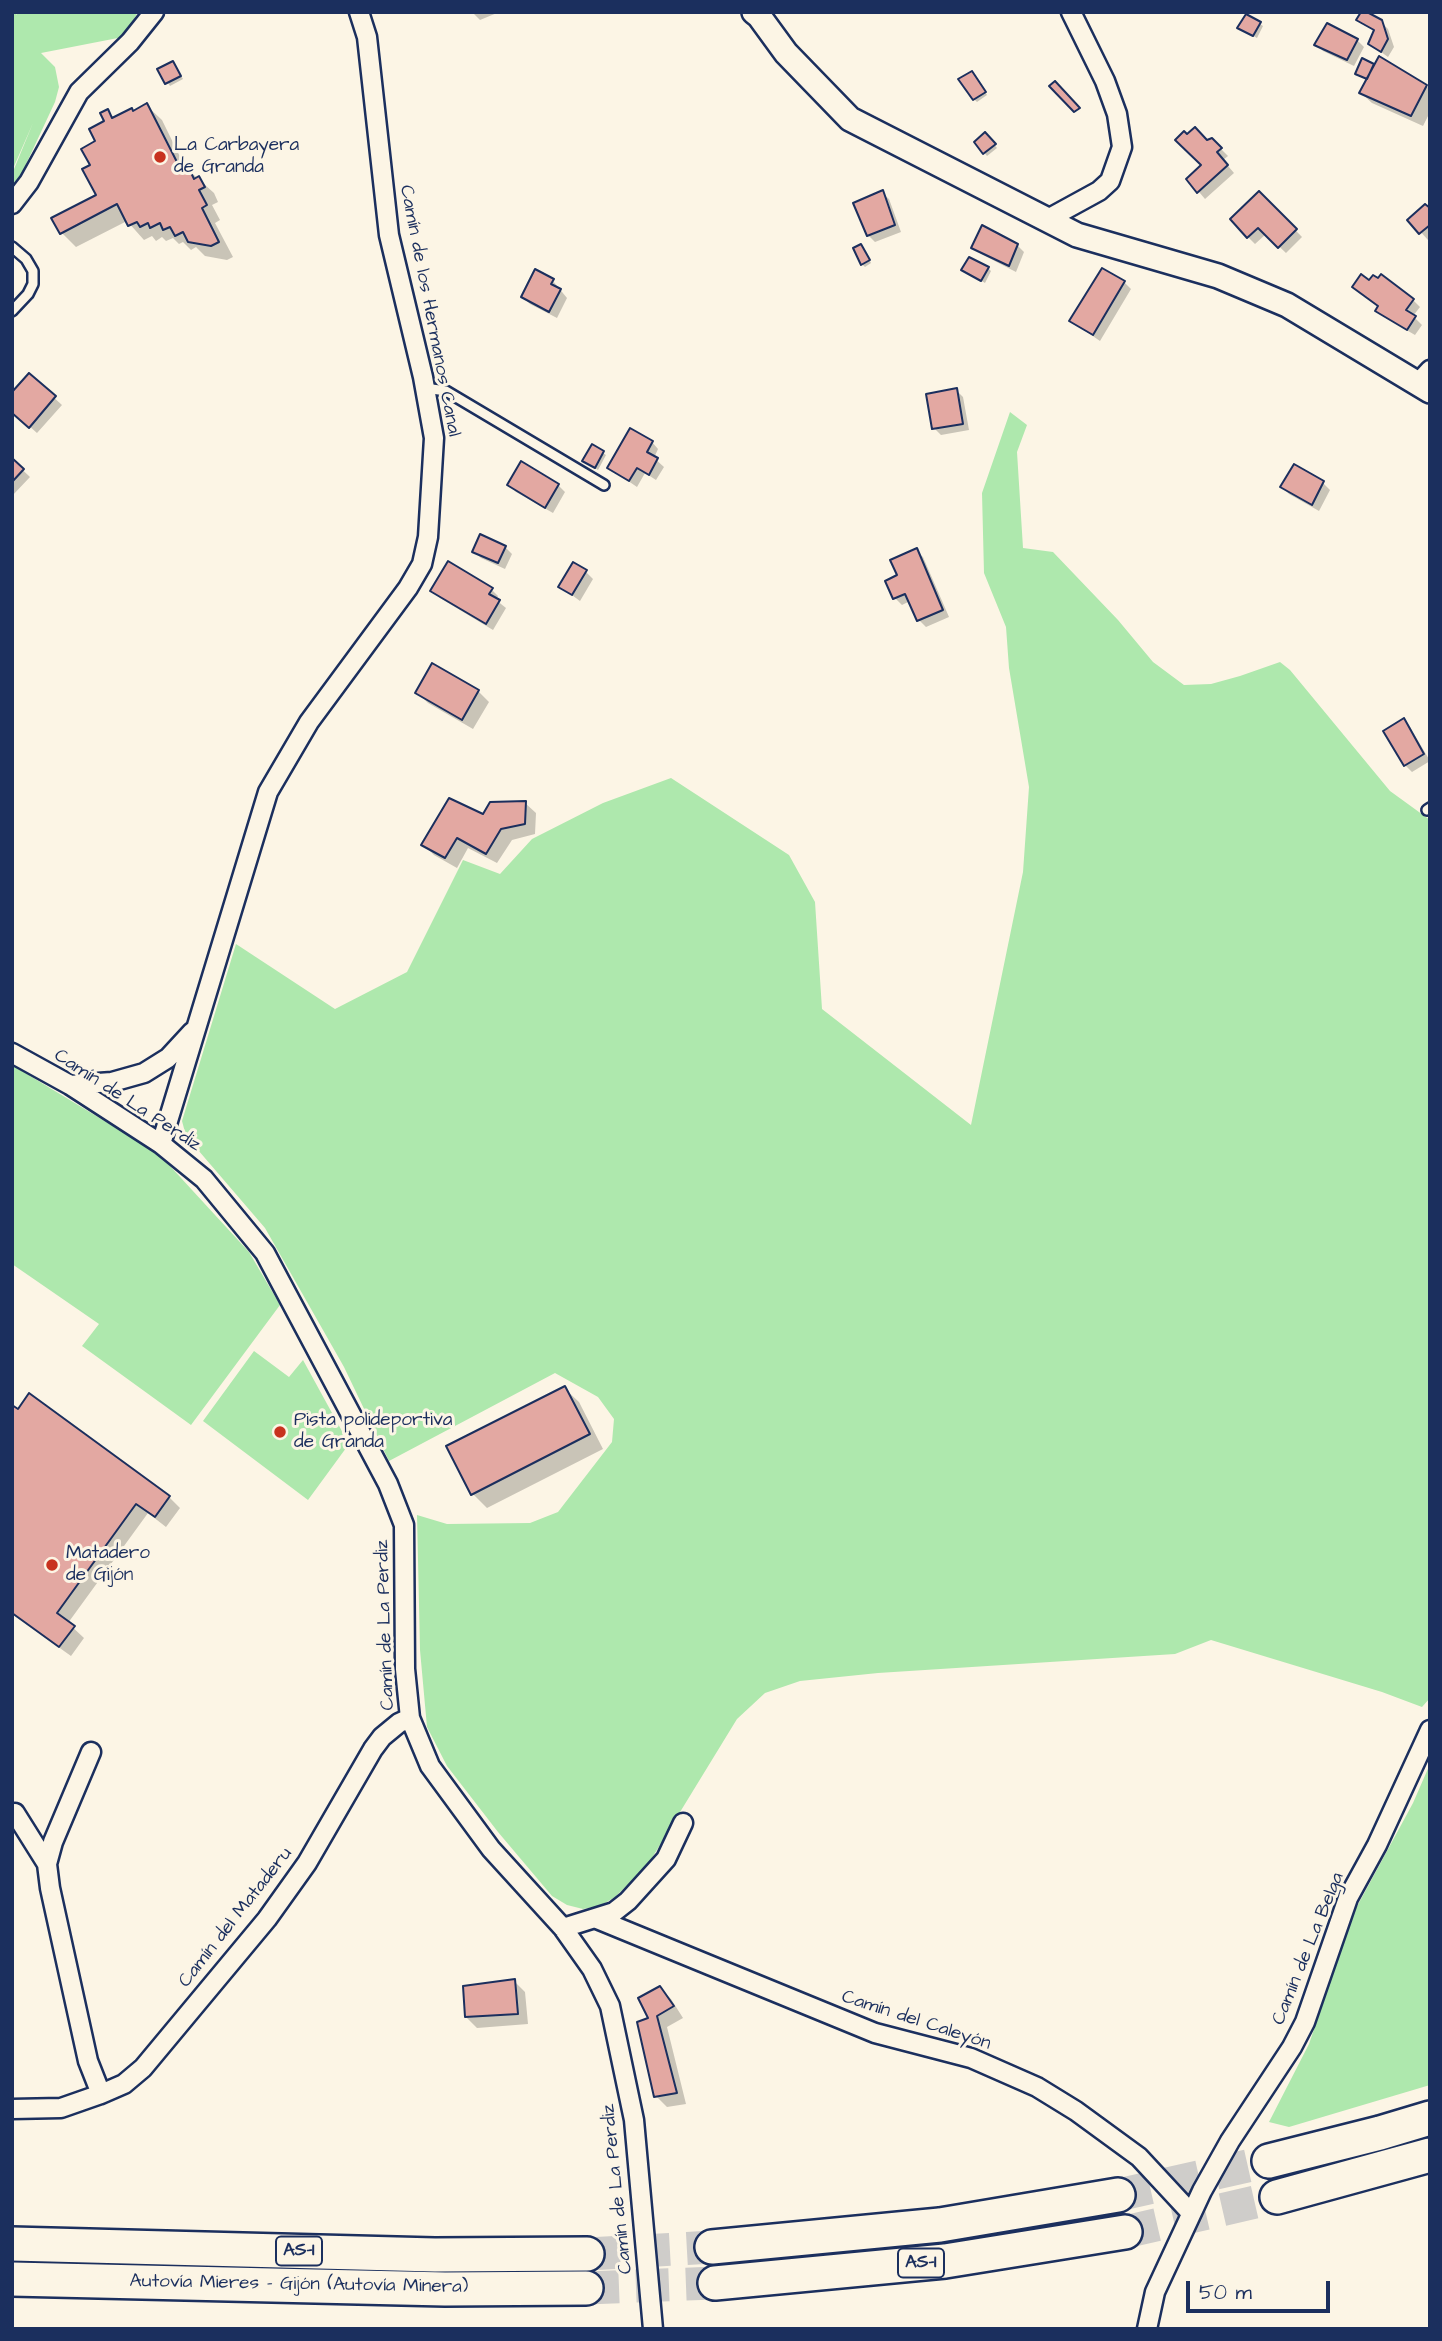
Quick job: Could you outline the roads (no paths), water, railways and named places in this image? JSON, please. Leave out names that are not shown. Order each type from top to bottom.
[{"type":"highway","points":[[1269,2161],[1430,2118]]},
{"type":"highway","points":[[1277,2197],[1430,2155]]},
{"type":"highway","name":"AS-I","points":[[712,2248],[940,2225],[1118,2195]]},
{"type":"highway","name":"AS-I","points":[[715,2283],[945,2261],[1125,2232]]},
{"type":"highway","name":"Autovía Mieres - Gijón (Autovía Minera)","points":[[12,2244],[435,2255],[587,2254]]},
{"type":"highway","name":"Autovía Mieres - Gijón (Autovía Minera)","points":[[12,2278],[445,2289],[586,2288]]},
{"type":"street","points":[[12,205],[29,182],[79,92],[130,42],[153,12]]},
{"type":"street","name":"Camín de los Hermanos Canal","points":[[161,1144],[268,792],[309,722],[408,588],[422,564],[428,537],[434,438],[390,235],[367,37],[359,12]]},
{"type":"street","points":[[754,12],[786,53],[850,119],[1077,234],[1218,276],[1287,305],[1425,382]]},
{"type":"street","points":[[1046,220],[1098,191],[1110,181],[1122,148],[1117,114],[1109,92],[1072,12]]},
{"type":"street","name":"Camín de los Hermanos Canal","points":[[70,1084],[112,1082],[144,1073],[177,1049],[198,1023]]},
{"type":"street","name":"Camín de La Perdiz","points":[[12,1053],[70,1084],[161,1144],[204,1179],[265,1253],[388,1484],[404,1525],[405,1669],[410,1718],[430,1766],[491,1849],[563,1928],[592,1969],[610,2006],[634,2120],[653,2329]]},
{"type":"street","name":"Camín del Mataderu","points":[[12,2109],[61,2108],[124,2084],[143,2068],[267,1920],[313,1853],[382,1737],[410,1718]]},
{"type":"street","name":"Camín de La Belga","points":[[1147,2329],[1155,2292],[1191,2213],[1230,2141],[1292,2047],[1305,2022],[1348,1898],[1377,1845],[1430,1730]]},
{"type":"street","points":[[91,1752],[53,1842],[47,1864],[88,2061],[101,2094]]},
{"type":"street","points":[[15,1813],[47,1864]]},
{"type":"street","points":[[563,1928],[614,1912],[628,1901],[666,1859],[683,1823]]},
{"type":"street","name":"Camín del Caleyón","points":[[597,1919],[875,2033],[971,2058],[1037,2087],[1076,2111],[1139,2157],[1191,2213]]},
{"type":"lane","points":[[12,247],[26,258],[33,271],[33,284],[12,311]]},
{"type":"lane","points":[[425,388],[446,391],[604,485]]},
{"type":"tunnel","points":[[1118,2195],[1269,2161]]},
{"type":"tunnel","points":[[1125,2232],[1277,2197]]},
{"type":"tunnel","points":[[587,2254],[712,2247]]},
{"type":"tunnel","points":[[586,2288],[715,2283]]},
{"type":"place","name":"La Carbayera de Granda","points":[[160,157]]},
{"type":"place","name":"Pista polideportiva de Granda","points":[[280,1432]]},
{"type":"place","name":"Matadero de Gijón","points":[[52,1565]]}]
